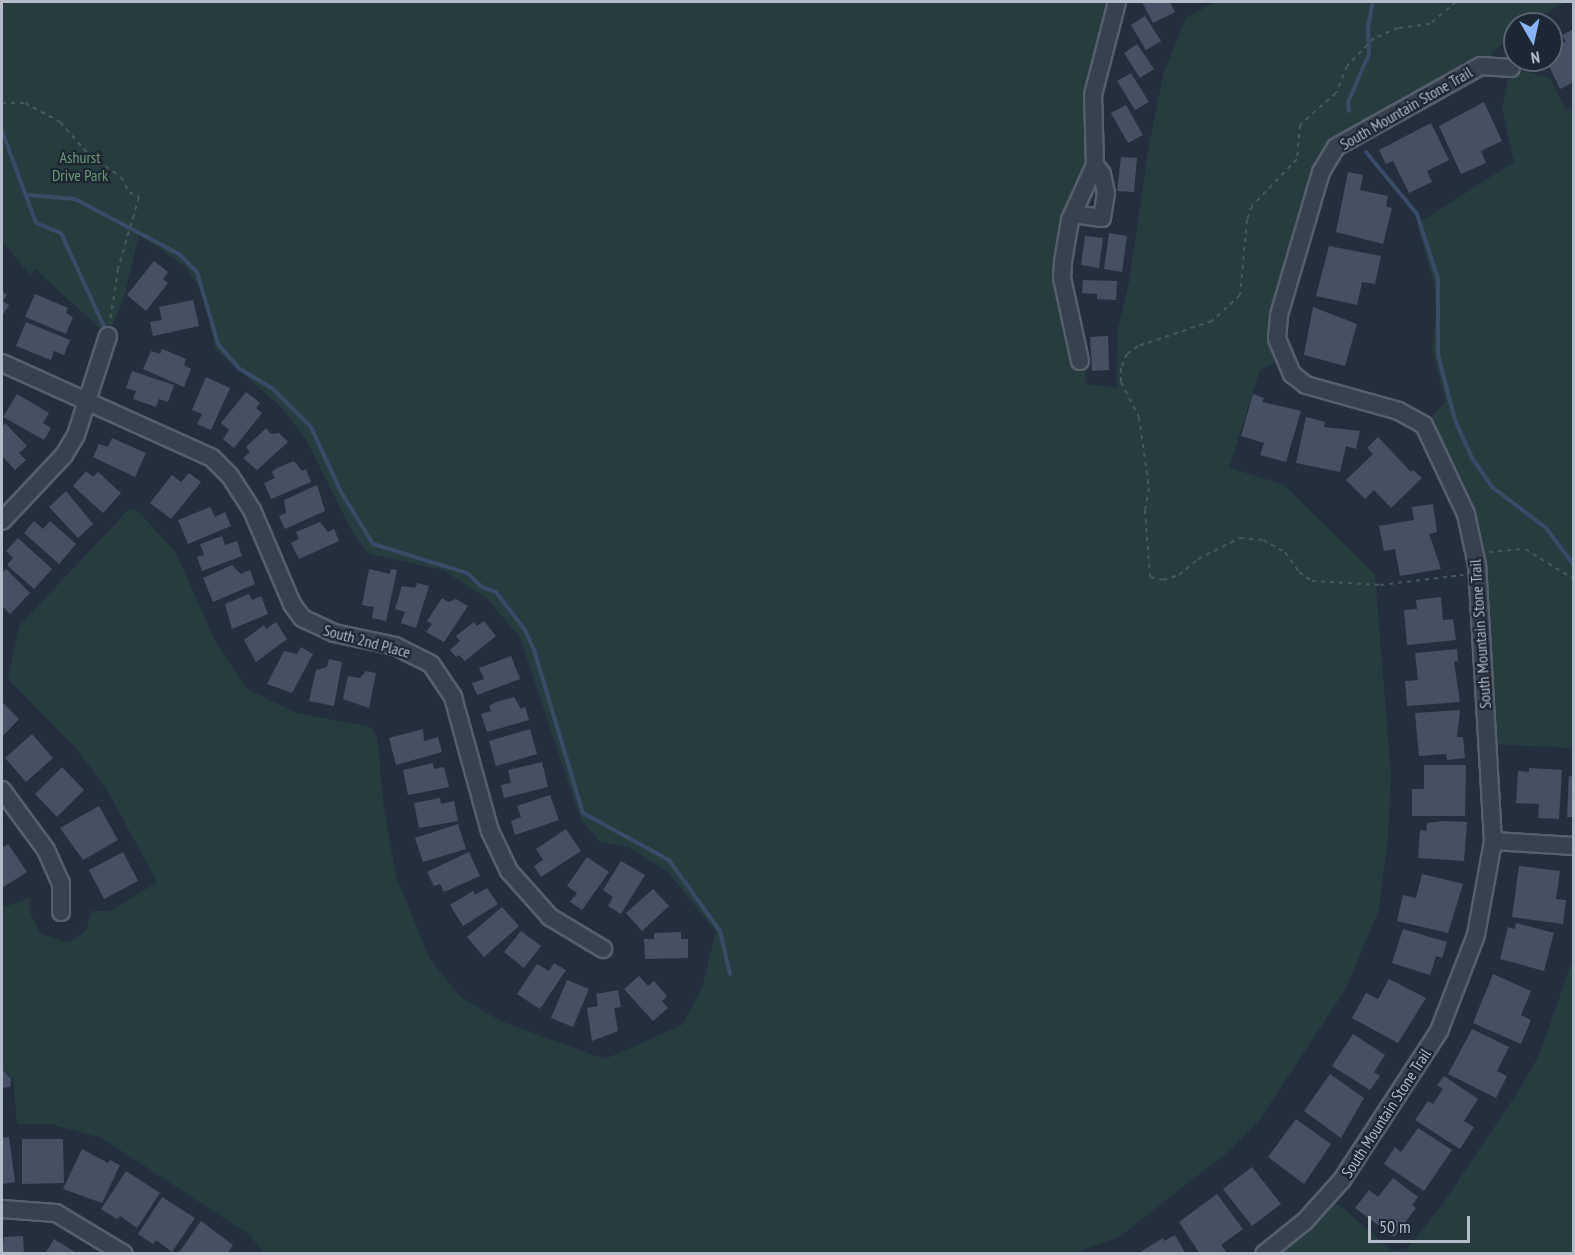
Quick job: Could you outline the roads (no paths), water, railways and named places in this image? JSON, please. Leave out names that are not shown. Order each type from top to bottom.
[{"type":"street","points":[[1080,361],[1062,278],[1073,214],[1095,165],[1093,95],[1117,2]]},
{"type":"street","name":"South Mountain Stone Trail","points":[[1264,1254],[1305,1221],[1342,1180],[1439,1031],[1476,936],[1493,841],[1476,565],[1466,514],[1424,425],[1399,411],[1306,385],[1292,374],[1277,339],[1279,315],[1321,172],[1336,147],[1481,66],[1503,67]]},
{"type":"street","points":[[1073,214],[1102,218],[1106,193],[1102,174],[1095,165]]},
{"type":"street","points":[[2,521],[64,455],[76,435],[108,336]]},
{"type":"street","name":"South 2nd Place","points":[[2,363],[89,400],[212,458],[252,510],[292,604],[302,618],[334,633],[395,646],[431,664],[453,697],[490,831],[509,871],[550,917],[603,949]]},
{"type":"street","points":[[2,790],[46,850],[62,883],[61,912]]},
{"type":"street","points":[[1493,841],[1574,846]]},
{"type":"street","points":[[2,1209],[56,1213],[124,1254]]},
{"type":"waterway","points":[[1349,111],[1348,102],[1369,54],[1368,27],[1373,2]]},
{"type":"waterway","points":[[2,131],[36,223],[61,233],[106,331]]},
{"type":"waterway","points":[[1366,152],[1417,214],[1438,279],[1438,355],[1455,420],[1472,458],[1492,487],[1546,528],[1574,565]]},
{"type":"waterway","points":[[28,195],[75,199],[179,254],[197,272],[218,344],[240,369],[272,388],[311,427],[341,492],[373,544],[467,573],[482,587],[496,592],[525,630],[534,650],[583,813],[669,860],[720,931],[730,974]]},
{"type":"park label","name":"Ashurst Drive Park","points":[[80,166]]}]
